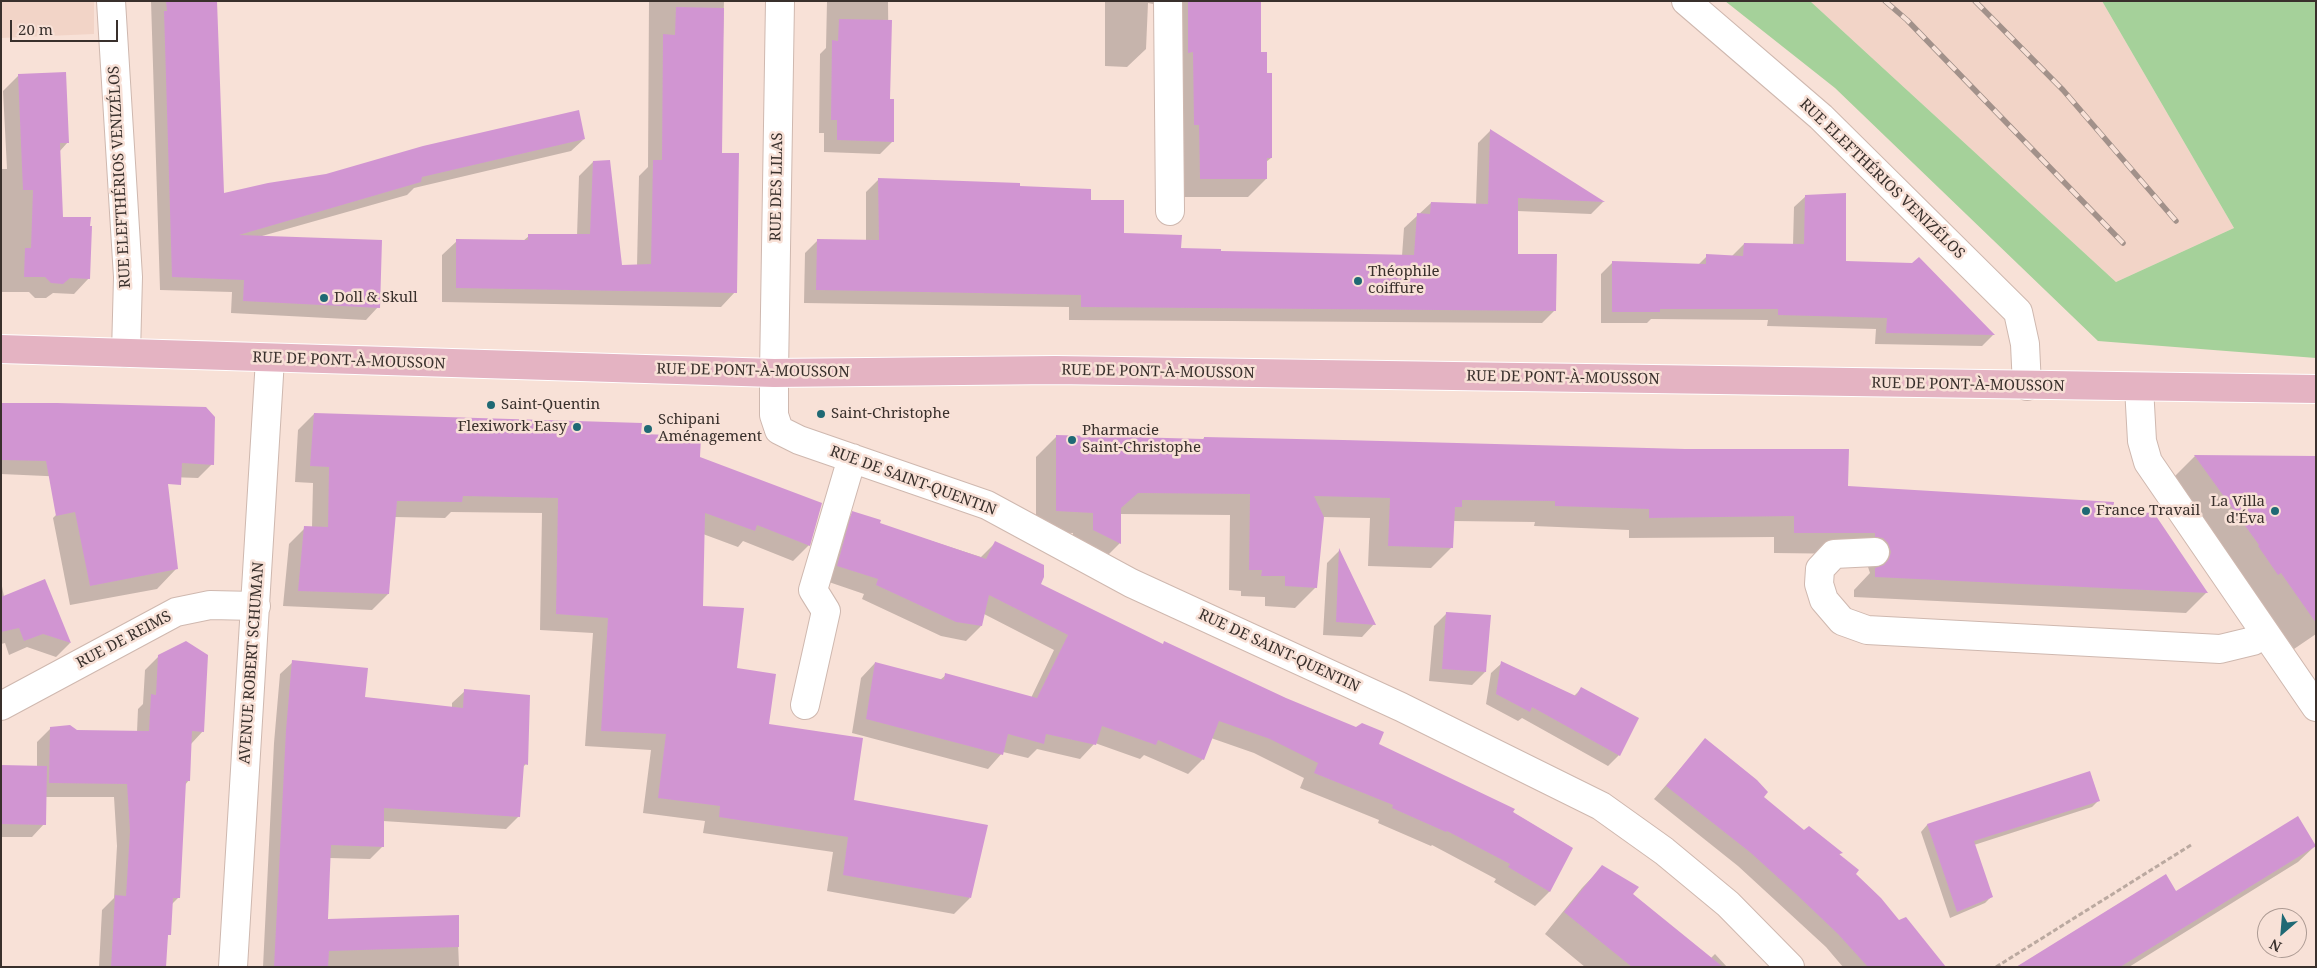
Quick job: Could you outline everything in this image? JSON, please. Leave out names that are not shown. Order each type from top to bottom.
[{"type":"main road","name":"RUE DE PONT-À-MOUSSON","points":[[1,349],[270,359],[774,373],[1064,370],[2316,390]]},
{"type":"street","name":"RUE ELEFTHÉRIOS VENIZÉLOS","points":[[111,1],[128,276],[126,353]]},
{"type":"street","name":"RUE DES LILAS","points":[[774,373],[780,1]]},
{"type":"street","points":[[1168,1],[1170,211]]},
{"type":"street","name":"RUE ELEFTHÉRIOS VENIZÉLOS","points":[[1686,1],[1821,117],[2018,312],[2025,344],[2027,386]]},
{"type":"street","name":"AVENUE ROBERT SCHUMAN","points":[[233,967],[270,359]]},
{"type":"street","name":"RUE DE SAINT-QUENTIN","points":[[774,373],[774,415],[779,430],[799,440],[986,505],[1131,583],[1401,707],[1601,806],[1664,851],[1728,904],[1790,967]]},
{"type":"street","points":[[2139,387],[2142,441],[2148,462],[2316,707]]},
{"type":"street","points":[[805,705],[826,612],[813,590],[852,458]]},
{"type":"street","points":[[1875,552],[1834,554],[1820,569],[1819,584],[1824,600],[1842,620],[1866,630],[2220,649],[2254,641],[2265,634]]},
{"type":"street","name":"RUE DE REIMS","points":[[1,706],[176,612],[210,605],[256,606]]},
{"type":"path","points":[[1996,967],[2191,845]]},
{"type":"shaded area","points":[[1,1],[94,1],[94,34],[1,38]]},
{"type":"shaded area","points":[[1810,1],[2102,1],[2234,228],[2116,282]]},
{"type":"green space","points":[[1725,1],[1810,1],[2116,282],[2234,228],[2102,1],[2316,1],[2316,358],[2098,341],[1835,88]]},
{"type":"building","points":[[166,1],[217,1],[224,193],[268,183],[326,174],[423,146],[579,110],[585,139],[422,177],[421,182],[239,235],[382,240],[380,308],[243,301],[244,280],[172,277],[164,11],[167,11]]},
{"type":"building","points":[[1188,1],[1261,1],[1261,52],[1267,52],[1267,73],[1272,73],[1272,158],[1267,158],[1267,179],[1200,179],[1199,125],[1194,125],[1193,52],[1188,53]]},
{"type":"building","points":[[676,7],[724,8],[722,153],[739,153],[737,293],[456,288],[456,239],[528,240],[528,234],[590,234],[593,161],[610,160],[622,265],[651,264],[653,160],[662,160],[663,34],[675,35]]},
{"type":"building","points":[[839,19],[892,20],[890,99],[894,99],[894,142],[837,140],[837,120],[831,120],[832,40],[838,41]]},
{"type":"building","points":[[66,72],[69,143],[60,143],[63,217],[91,217],[90,226],[92,226],[90,279],[70,278],[63,284],[51,283],[45,277],[24,277],[25,248],[31,248],[33,190],[23,190],[18,74]]},
{"type":"building","points":[[1490,129],[1605,202],[1518,198],[1518,254],[1557,254],[1556,311],[1081,307],[1081,295],[816,290],[817,239],[879,240],[878,178],[1020,183],[1020,186],[1091,189],[1091,200],[1124,200],[1124,233],[1182,235],[1181,248],[1221,249],[1221,251],[1414,255],[1417,213],[1430,214],[1431,202],[1488,204]]},
{"type":"building","points":[[1846,193],[1846,261],[1912,263],[1919,257],[1995,335],[1886,333],[1887,318],[1778,315],[1778,309],[1660,309],[1660,312],[1612,312],[1612,261],[1706,264],[1706,254],[1743,256],[1744,243],[1804,244],[1805,195]]},
{"type":"building","points":[[1,403],[206,407],[215,417],[214,465],[182,463],[181,485],[168,484],[178,569],[90,586],[75,512],[56,516],[46,461],[1,460]]},
{"type":"building","points":[[314,413],[642,423],[641,434],[701,436],[700,457],[822,503],[810,546],[757,525],[755,531],[705,513],[703,606],[744,608],[737,668],[776,674],[769,724],[863,738],[854,800],[988,825],[971,898],[843,875],[848,837],[719,817],[720,806],[658,798],[666,734],[601,731],[608,618],[556,614],[558,498],[463,496],[462,502],[397,501],[389,594],[298,591],[304,526],[328,527],[329,467],[310,466]]},
{"type":"building","points":[[1056,435],[1685,449],[1849,449],[1848,486],[2114,502],[2113,511],[2154,513],[2208,593],[1875,577],[1875,568],[1884,565],[1889,559],[1891,552],[1888,543],[1883,538],[1875,537],[1875,533],[1794,533],[1794,516],[1649,518],[1649,509],[1555,506],[1555,501],[1462,500],[1462,507],[1455,507],[1453,548],[1388,546],[1390,498],[1314,496],[1324,517],[1317,588],[1285,586],[1285,576],[1261,576],[1262,570],[1249,570],[1250,494],[1138,493],[1121,508],[1121,544],[1093,530],[1093,513],[1056,511]]},
{"type":"building","name":"La Villa d'Éva","points":[[2194,455],[2316,456],[2316,623],[2281,573],[2278,575],[2259,545]]},
{"type":"building","points":[[852,511],[881,520],[880,523],[986,559],[995,541],[1044,565],[1044,577],[1041,584],[1163,644],[1164,641],[1286,698],[1356,727],[1362,723],[1384,732],[1379,744],[1515,809],[1513,812],[1573,848],[1550,892],[1508,867],[1510,864],[1447,831],[1392,808],[1393,805],[1314,773],[1318,763],[1270,739],[1219,721],[1204,760],[1158,740],[1156,745],[1102,726],[1096,745],[1046,734],[1044,744],[1008,734],[1003,755],[866,719],[875,662],[944,680],[945,673],[1037,698],[1068,635],[989,595],[982,626],[956,622],[876,585],[878,579],[837,566]]},
{"type":"building","points":[[1339,548],[1376,625],[1336,622]]},
{"type":"building","points":[[45,579],[71,643],[43,634],[24,641],[19,628],[1,632],[1,597]]},
{"type":"building","points":[[1446,612],[1491,615],[1486,672],[1442,669]]},
{"type":"building","points":[[186,641],[208,655],[204,732],[192,731],[190,781],[186,781],[180,898],[173,898],[171,935],[168,935],[166,967],[111,967],[115,895],[126,896],[130,831],[127,784],[49,783],[50,727],[70,725],[77,730],[149,731],[151,694],[156,695],[158,655]]},
{"type":"building","points":[[292,660],[368,668],[365,697],[463,708],[464,689],[530,695],[528,765],[524,764],[520,817],[384,808],[384,847],[331,845],[328,919],[459,915],[459,947],[329,951],[328,967],[274,967],[286,730]]},
{"type":"building","points":[[1501,661],[1576,696],[1581,687],[1639,718],[1620,756],[1532,707],[1530,712],[1496,694]]},
{"type":"building","points":[[1705,738],[1757,780],[1768,792],[1764,797],[1804,830],[1809,826],[1843,853],[1839,854],[1859,870],[1856,874],[1881,898],[1899,920],[1906,917],[1946,967],[1868,967],[1838,934],[1751,853],[1666,786]]},
{"type":"building","points":[[1,765],[47,766],[46,825],[1,824]]},
{"type":"building","points":[[2090,771],[2100,801],[1974,841],[1993,897],[1957,912],[1927,824]]},
{"type":"building","points":[[2298,816],[2316,846],[2120,967],[2016,967],[2166,874],[2176,891]]},
{"type":"building","points":[[1602,865],[1639,887],[1633,894],[1723,967],[1632,967],[1564,912]]},
{"type":"railway","points":[[1885,1],[1907,20],[2123,243]]},
{"type":"railway","points":[[1975,1],[2063,90],[2176,221]]},
{"type":"place","name":"Théophile coiffure","points":[[1358,281]]},
{"type":"place","name":"Doll & Skull","points":[[324,298]]},
{"type":"place","name":"Saint-Quentin","points":[[491,405]]},
{"type":"place","name":"Saint-Christophe","points":[[821,414]]},
{"type":"place","name":"Flexiwork Easy","points":[[577,427]]},
{"type":"place","name":"Schipani Aménagement","points":[[648,429]]},
{"type":"place","name":"Pharmacie Saint-Christophe","points":[[1072,440]]},
{"type":"place","name":"France Travail","points":[[2086,511]]},
{"type":"place","name":"La Villa d'Éva","points":[[2275,511]]}]
